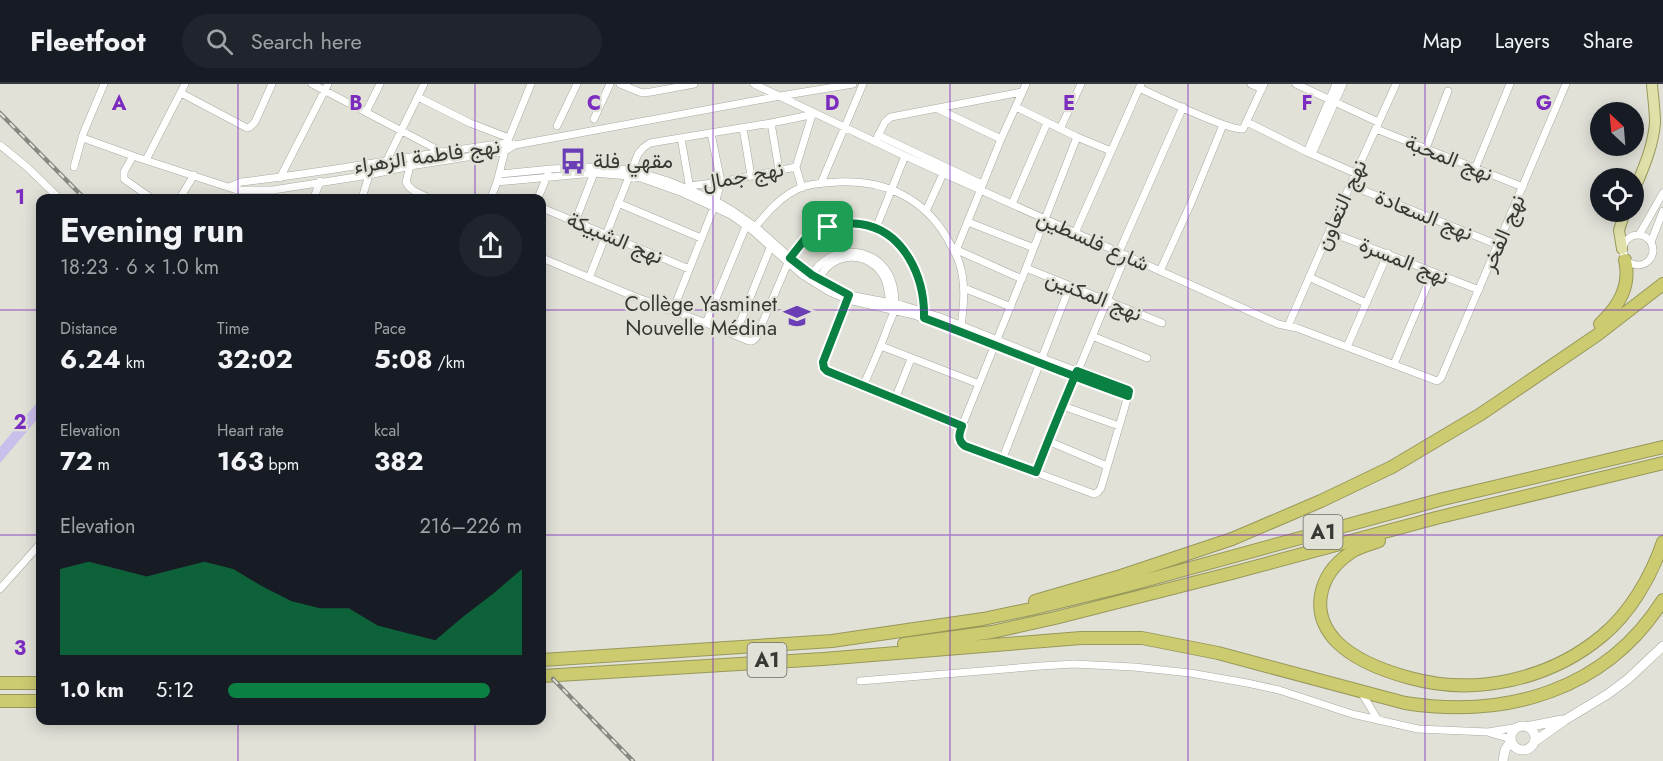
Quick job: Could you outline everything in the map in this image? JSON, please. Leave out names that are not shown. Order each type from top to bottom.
[{"type":"highway","points":[[1576,348],[1608,316],[1620,300],[1626,284],[1627,268],[1623,254]]},
{"type":"highway","points":[[983,619],[1232,539],[1321,501],[1392,467],[1481,414],[1663,284]]},
{"type":"highway","name":"A1","points":[[546,660],[832,641],[983,619],[1125,586],[1443,499],[1663,447]]},
{"type":"highway","name":"A1","points":[[546,675],[810,657],[992,632],[1232,573],[1436,518],[1663,463]]},
{"type":"highway","points":[[1436,518],[1350,553],[1329,575],[1321,589],[1319,599],[1323,621],[1329,632],[1346,650],[1394,673],[1437,684],[1475,686],[1511,681],[1541,672],[1574,656],[1603,635],[1626,610],[1651,570],[1663,542]]},
{"type":"highway","points":[[546,675],[823,660],[1063,639],[1142,638],[1218,652],[1405,703],[1452,708],[1496,706],[1540,696],[1574,681],[1606,660],[1637,633],[1663,600]]},
{"type":"highway","points":[[0,683],[36,683]]},
{"type":"highway","points":[[0,701],[36,700]]},
{"type":"main road","points":[[1644,168],[1654,135],[1652,84]]},
{"type":"main road","points":[[1622,222],[1619,230],[1623,254]]},
{"type":"street","points":[[74,167],[83,134],[103,88],[94,84]]},
{"type":"street","points":[[146,160],[185,84]]},
{"type":"street","points":[[181,93],[243,127],[250,127],[255,122],[272,84]]},
{"type":"street","points":[[312,84],[326,87],[366,112],[441,151]]},
{"type":"street","points":[[366,112],[380,84]]},
{"type":"street","points":[[387,160],[424,84]]},
{"type":"street","points":[[493,194],[507,144],[531,84]]},
{"type":"street","points":[[557,126],[577,84]]},
{"type":"street","points":[[594,119],[610,84]]},
{"type":"street","points":[[620,84],[642,93],[694,84]]},
{"type":"street","name":"شارع فلسطين","points":[[754,84],[814,114],[876,139],[943,174],[981,187],[1044,219],[1278,324],[1297,328],[1439,381]]},
{"type":"street","points":[[780,96],[853,84]]},
{"type":"street","points":[[821,183],[863,84]]},
{"type":"street","points":[[956,251],[1001,138],[1026,84]]},
{"type":"street","points":[[1060,129],[1081,84]]},
{"type":"street","points":[[1075,233],[1140,86],[1223,125],[1241,130],[1263,86],[1251,84]]},
{"type":"street","name":"نهج المحبة","points":[[1296,84],[1377,126],[1475,169],[1523,187]]},
{"type":"street","points":[[1310,153],[1332,101],[1336,84]]},
{"type":"street","points":[[1332,101],[1343,84]]},
{"type":"street","name":"نهج التعاون","points":[[1288,326],[1396,84]]},
{"type":"street","points":[[1475,169],[1510,84]]},
{"type":"street","name":"نهج الفخر","points":[[1439,381],[1566,84]]},
{"type":"street","points":[[272,194],[326,87]]},
{"type":"street","points":[[1426,148],[1448,91]]},
{"type":"street","points":[[981,187],[876,139],[885,122],[891,117],[1022,92]]},
{"type":"street","name":"نهج فاطمة الزهراء","points":[[230,186],[241,182],[319,172],[441,151],[515,145],[780,96]]},
{"type":"street","points":[[418,97],[507,144]]},
{"type":"street","points":[[1016,107],[1111,151]]},
{"type":"street","points":[[1036,472],[1107,302],[1123,253],[1184,107]]},
{"type":"street","points":[[938,109],[1001,138]]},
{"type":"street","points":[[590,278],[630,173],[643,148],[650,143],[814,114]]},
{"type":"street","points":[[802,188],[796,167],[814,114]]},
{"type":"street","points":[[1247,122],[1355,173]]},
{"type":"street","points":[[771,123],[779,170]]},
{"type":"street","points":[[1012,204],[1047,123]]},
{"type":"street","points":[[1160,271],[1223,125]]},
{"type":"street","points":[[743,128],[751,176]]},
{"type":"street","points":[[673,310],[715,204],[721,182],[711,133]]},
{"type":"street","points":[[500,174],[588,167],[630,173],[689,188],[754,229],[812,282],[849,298],[924,315],[961,328],[996,342],[1041,360],[1076,373],[1128,396],[1101,488],[1094,494],[965,446],[959,439],[962,426],[996,342],[1011,307],[1077,137]]},
{"type":"street","name":"نهج فاطمة الزهراء","points":[[82,138],[243,190],[273,190],[369,175],[507,144]]},
{"type":"street","points":[[681,138],[689,188]]},
{"type":"street","points":[[0,146],[27,167],[55,194]]},
{"type":"street","points":[[133,156],[124,172],[124,179],[145,194]]},
{"type":"street","points":[[876,228],[905,156]]},
{"type":"street","points":[[413,157],[406,182],[411,189],[421,194]]},
{"type":"street","points":[[363,194],[372,163]]},
{"type":"street","name":"نهج جمال","points":[[689,188],[796,167]]},
{"type":"street","points":[[540,194],[550,169]]},
{"type":"street","points":[[315,194],[320,182],[319,172]]},
{"type":"street","points":[[309,173],[310,184],[315,194]]},
{"type":"street","points":[[575,222],[594,173]]},
{"type":"street","points":[[497,183],[594,173],[630,173],[715,204],[754,229],[770,248],[849,298]]},
{"type":"street","points":[[926,211],[943,174]]},
{"type":"street","points":[[182,194],[194,175]]},
{"type":"street","points":[[754,229],[775,205],[802,188],[821,183],[849,182],[892,189],[914,201],[926,211],[956,251],[964,288],[961,328]]},
{"type":"street","name":"نهج السعادة","points":[[1350,185],[1498,245]]},
{"type":"street","points":[[1639,235],[1663,194]]},
{"type":"street","points":[[618,203],[701,238]]},
{"type":"street","name":"نهج الشبيكة","points":[[546,210],[689,269]]},
{"type":"street","points":[[1651,242],[1639,235],[1634,235],[1626,240],[1623,254],[1629,263],[1639,266],[1648,262],[1653,252],[1651,242],[1663,211]]},
{"type":"street","points":[[968,222],[1034,248]]},
{"type":"street","points":[[546,260],[749,342],[756,338],[789,260],[805,239],[828,227],[859,223],[889,235],[902,247],[910,259],[921,289],[924,315]]},
{"type":"street","points":[[706,323],[746,226]]},
{"type":"street","name":"نهج المسرة","points":[[1329,231],[1479,290]]},
{"type":"street","points":[[735,336],[770,248]]},
{"type":"street","points":[[956,251],[1022,279]]},
{"type":"street","points":[[815,277],[819,264],[834,255],[843,253],[862,253],[872,257],[888,272],[893,286],[893,308],[881,346],[863,386]]},
{"type":"street","points":[[1347,347],[1388,253]]},
{"type":"street","name":"نهج المكنين","points":[[1026,268],[1162,323]]},
{"type":"street","points":[[1394,364],[1433,272]]},
{"type":"street","points":[[1309,277],[1366,303]]},
{"type":"street","points":[[1002,460],[1070,286]]},
{"type":"street","points":[[964,288],[1011,307]]},
{"type":"street","points":[[849,298],[823,362],[824,368],[962,426]]},
{"type":"street","points":[[1092,336],[1147,358]]},
{"type":"street","points":[[881,346],[979,384]]},
{"type":"street","points":[[895,399],[911,358]]},
{"type":"street","points":[[1063,406],[1119,426]]},
{"type":"street","points":[[1048,441],[1107,465]]},
{"type":"street","points":[[0,589],[36,548]]},
{"type":"street","points":[[1519,761],[1525,750],[1534,742],[1621,684],[1663,646]]},
{"type":"street","points":[[860,681],[1074,664],[1134,667],[1190,673],[1247,683],[1279,690],[1341,711],[1418,729],[1488,732],[1565,720]]},
{"type":"street","points":[[1361,692],[1378,720]]},
{"type":"street","points":[[1503,761],[1513,732],[1522,727]]},
{"type":"street","points":[[1522,727],[1532,731],[1534,742]]},
{"type":"street","points":[[1488,732],[1511,740],[1517,748],[1525,750]]},
{"type":"shaded area","points":[[36,404],[36,421],[0,463],[0,447]]},
{"type":"railway","points":[[0,113],[80,194]]},
{"type":"railway","points":[[553,679],[633,761]]},
{"type":"place","name":"مقهي فلة","points":[[573,161]]},
{"type":"place","name":"Collège Yasminet Nouvelle Médina","points":[[797,316]]},
{"type":"route","points":[[828,227],[805,239],[790,258],[804,270],[849,295],[823,362],[827,371],[962,426],[959,439],[965,446],[1036,472],[1048,441],[1056,424],[1063,406],[1075,376],[1077,371],[1128,390],[1128,396],[1106,388],[1075,376],[995,345],[924,318],[917,275],[902,247],[889,235],[859,223],[828,227]]}]
